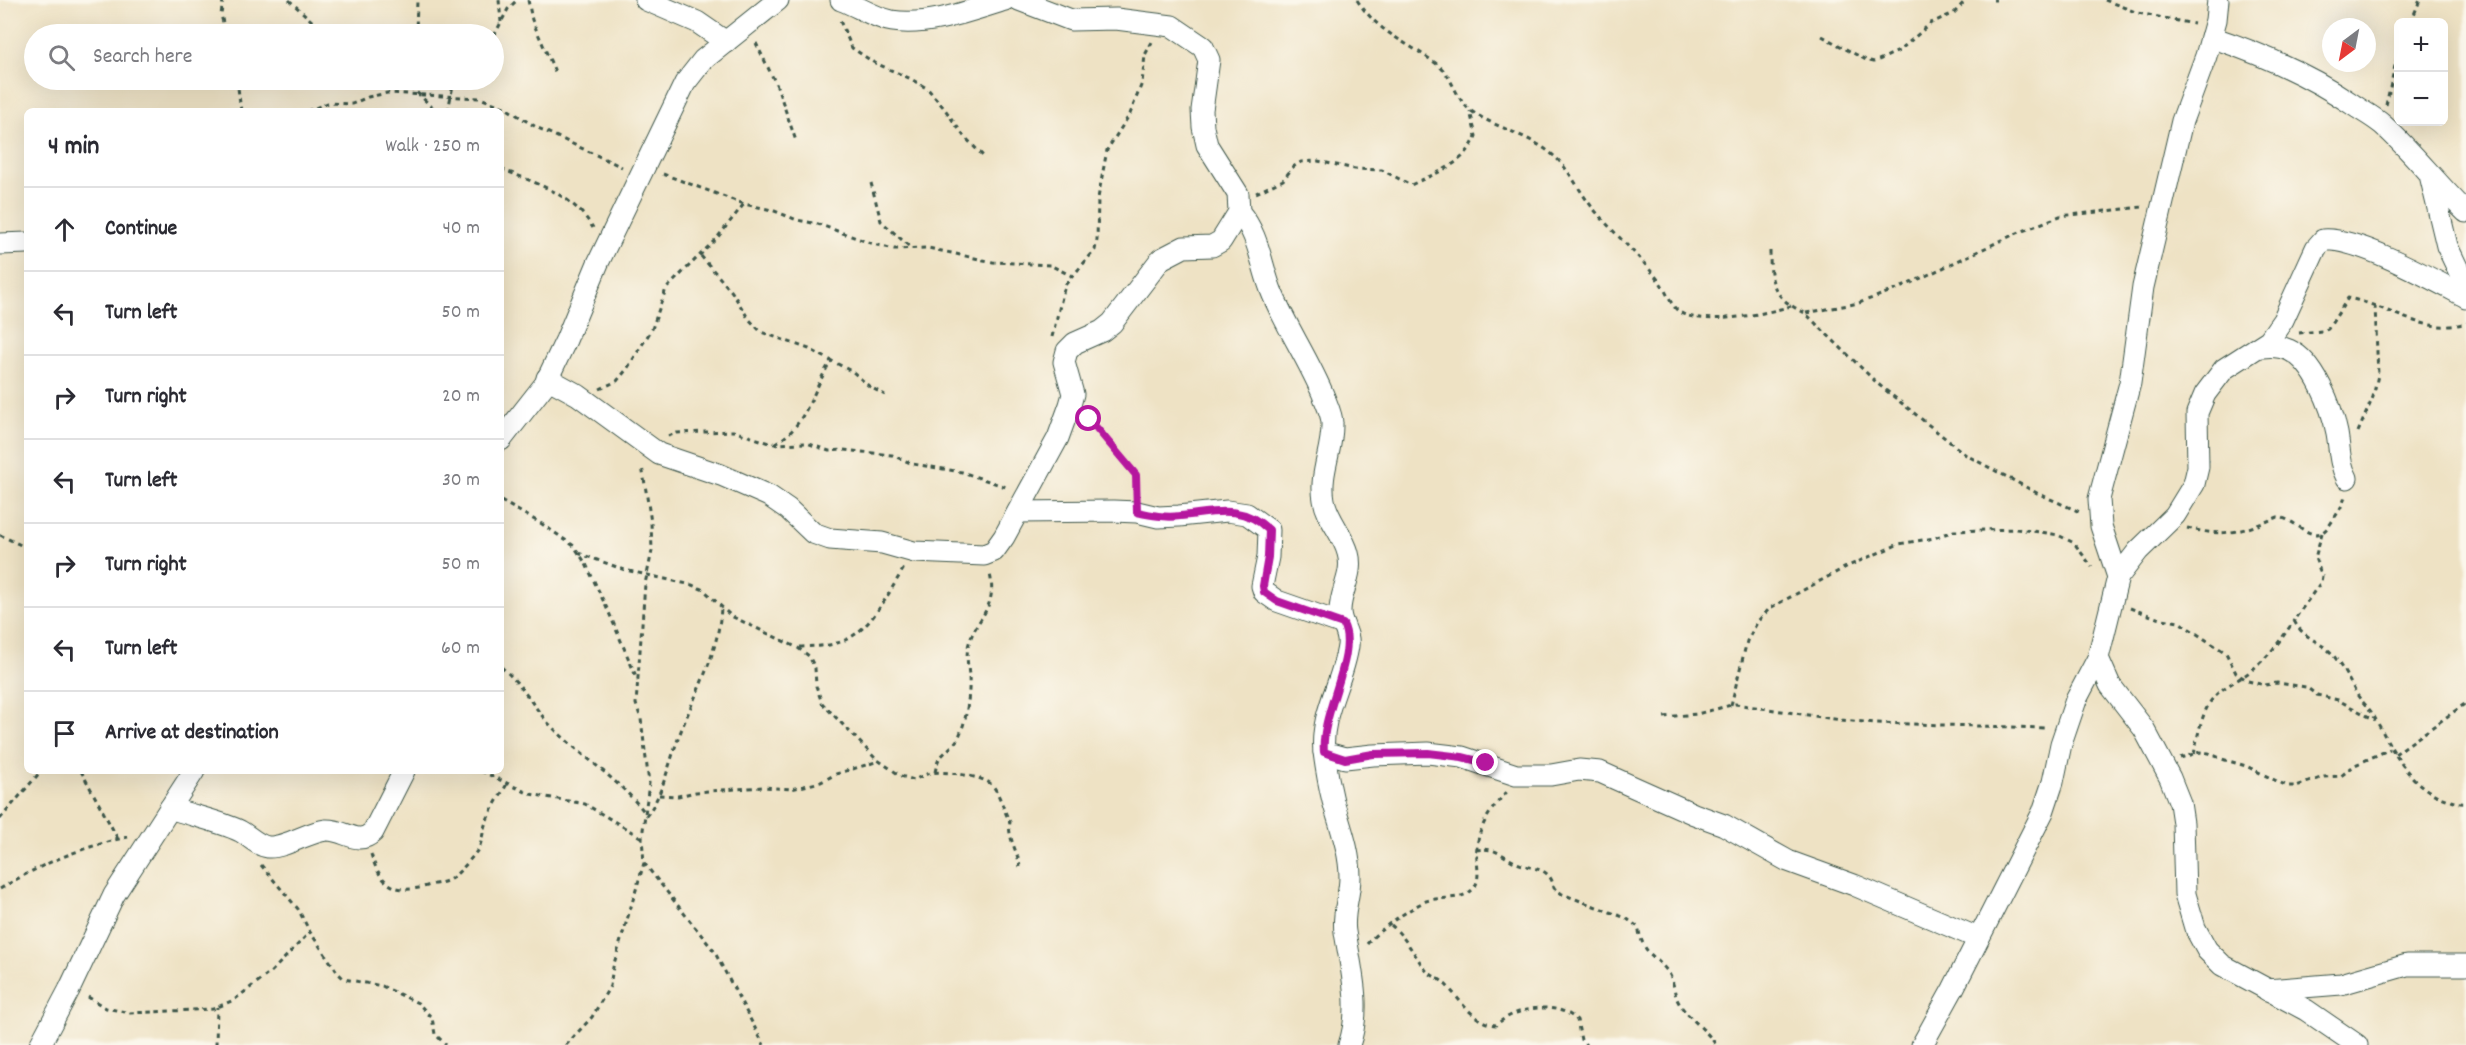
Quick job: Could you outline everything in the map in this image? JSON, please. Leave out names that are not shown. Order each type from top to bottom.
[{"type":"street","points":[[646,0],[697,22],[726,42]]},
{"type":"street","points":[[504,436],[548,378],[603,254],[685,83],[703,60],[778,0]]},
{"type":"street","points":[[838,7],[892,21],[901,21],[949,18],[1005,0]]},
{"type":"street","points":[[548,378],[614,419],[659,454],[722,475],[770,496],[788,509],[813,533],[830,539],[882,543],[914,552],[970,555],[988,554],[994,551],[1059,438],[1073,394],[1064,363],[1067,351],[1075,343],[1102,331],[1112,322],[1161,259],[1184,247],[1212,246],[1221,241],[1239,212],[1238,194],[1207,145],[1203,127],[1202,110],[1209,60],[1203,48],[1185,33],[1172,26],[1105,18],[1071,20],[1020,0]]},
{"type":"street","points":[[2118,578],[2100,520],[2099,499],[2130,383],[2144,287],[2182,121],[2212,33],[2218,0]]},
{"type":"street","points":[[2212,33],[2299,72],[2381,124],[2429,171],[2466,212]]},
{"type":"street","points":[[2429,171],[2447,246],[2466,286]]},
{"type":"street","points":[[1239,212],[1249,223],[1272,294],[1320,387],[1332,423],[1322,486],[1324,503],[1343,537],[1349,556],[1348,580],[1340,612],[1348,634],[1348,646],[1328,712],[1323,738],[1333,802],[1346,845],[1350,878],[1344,930],[1352,964],[1354,1014],[1349,1045]]},
{"type":"street","points":[[1930,1044],[1953,989],[2043,812],[2054,782],[2066,728],[2080,691],[2098,658],[2118,578],[2138,551],[2175,515],[2194,484],[2198,466],[2197,413],[2205,394],[2224,369],[2267,341],[2283,320],[2316,248],[2323,240],[2336,239],[2387,258],[2466,297]]},
{"type":"street","points":[[0,244],[24,243]]},
{"type":"street","points":[[2267,341],[2297,354],[2331,406],[2338,437],[2341,467],[2347,478]]},
{"type":"street","points":[[1020,508],[1137,512],[1158,516],[1227,511],[1247,514],[1269,530],[1264,592],[1277,601],[1343,624]]},
{"type":"street","points":[[2098,658],[2110,685],[2144,729],[2158,753],[2180,803],[2183,822],[2185,894],[2195,928],[2207,950],[2222,965],[2306,1010],[2358,1045]]},
{"type":"street","points":[[1324,752],[1345,759],[1373,754],[1428,753],[1462,757],[1516,775],[1551,775],[1579,770],[1600,772],[1724,825],[1788,861],[1863,889],[1978,938]]},
{"type":"street","points":[[40,1045],[114,895],[192,774]]},
{"type":"street","points":[[170,808],[240,831],[267,847],[277,846],[326,830],[361,839],[373,832],[402,774]]},
{"type":"street","points":[[2267,990],[2341,984],[2407,965],[2466,965]]},
{"type":"path","points":[[223,0],[221,15],[223,24]]},
{"type":"path","points":[[289,0],[315,24]]},
{"type":"path","points":[[416,24],[417,0]]},
{"type":"path","points":[[499,0],[501,23]]},
{"type":"path","points":[[501,23],[517,0]]},
{"type":"path","points":[[528,0],[535,27],[556,74]]},
{"type":"path","points":[[1239,212],[1255,194],[1283,180],[1293,166],[1301,162],[1318,161],[1355,169],[1382,170],[1411,185],[1441,172],[1467,153],[1476,136],[1469,109],[1449,76],[1438,65],[1387,33],[1357,0]]},
{"type":"path","points":[[1822,36],[1874,62],[1899,51],[1931,23],[1954,13],[1965,0]]},
{"type":"path","points":[[2105,0],[2138,13],[2212,33]]},
{"type":"path","points":[[2413,18],[2420,0]]},
{"type":"path","points":[[838,7],[852,48],[873,62],[928,89],[963,135],[983,156]]},
{"type":"path","points":[[1053,345],[1052,338],[1065,285],[1095,249],[1099,188],[1107,150],[1130,114],[1142,83],[1146,55],[1160,24]]},
{"type":"path","points":[[746,26],[766,61],[789,117],[796,141]]},
{"type":"path","points":[[2381,124],[2394,70]]},
{"type":"path","points":[[238,90],[241,108]]},
{"type":"path","points":[[417,90],[433,108]]},
{"type":"path","points":[[449,108],[452,90]]},
{"type":"path","points":[[315,108],[328,103],[352,104],[368,97],[387,93],[480,98],[504,107],[536,127],[643,171],[744,204],[818,224],[873,244],[894,249],[928,248],[993,262],[1050,265],[1072,276]]},
{"type":"path","points":[[1469,109],[1512,130],[1554,156],[1591,206],[1660,283],[1677,310],[1684,315],[1732,318],[1772,312],[1791,306]]},
{"type":"path","points":[[504,170],[572,202],[584,212],[603,254]]},
{"type":"path","points":[[871,183],[881,221],[911,249]]},
{"type":"path","points":[[578,395],[617,381],[652,330],[666,289],[701,256],[744,204]]},
{"type":"path","points":[[1805,313],[1859,303],[1900,288],[2060,216],[2163,206]]},
{"type":"path","points":[[1770,251],[1770,276],[1774,290],[1791,306],[1805,313],[1878,384],[1966,455],[2037,493],[2100,520]]},
{"type":"path","points":[[701,256],[732,292],[748,318],[761,332],[809,349],[853,372],[870,387],[885,395]]},
{"type":"path","points":[[2267,341],[2322,331],[2331,324],[2348,298],[2423,324],[2450,328],[2466,323]]},
{"type":"path","points":[[2356,440],[2373,397],[2378,375],[2375,306]]},
{"type":"path","points":[[773,444],[783,439],[801,418],[831,361]]},
{"type":"path","points":[[1073,394],[1082,403],[1089,419],[1136,475],[1137,512]]},
{"type":"path","points":[[566,1045],[592,1017],[610,986],[613,968],[644,863],[642,838],[649,783],[641,719],[636,704],[651,551],[651,522],[641,442],[678,433],[733,431],[773,444],[807,443],[829,451],[843,450],[892,455],[913,464],[962,472],[1000,484],[1009,488],[1020,508]]},
{"type":"path","points":[[2194,754],[2204,714],[2213,698],[2251,671],[2281,641],[2322,582],[2315,558],[2322,533],[2342,506],[2347,478]]},
{"type":"path","points":[[504,503],[559,534],[578,553],[610,615],[639,682]]},
{"type":"path","points":[[2169,521],[2201,532],[2222,533],[2238,532],[2283,517],[2306,531],[2314,534],[2322,533]]},
{"type":"path","points":[[1731,705],[1748,641],[1758,621],[1770,608],[1848,566],[1899,544],[1934,538],[1954,531],[2041,532],[2058,535],[2074,543],[2094,570]]},
{"type":"path","points":[[0,535],[24,547]]},
{"type":"path","points":[[798,648],[837,643],[853,636],[865,627],[914,552]]},
{"type":"path","points":[[578,553],[625,570],[692,585],[704,590],[731,616],[798,648],[809,656],[815,668],[816,686],[822,703],[880,760],[906,779],[914,780],[927,773],[935,772],[976,776],[991,784],[1010,822],[1008,832],[1018,855],[1020,867]]},
{"type":"path","points":[[935,772],[939,760],[960,735],[964,721],[969,676],[966,659],[969,646],[991,600],[993,588],[988,554]]},
{"type":"path","points":[[646,816],[658,795],[678,738],[708,668],[720,625],[721,606]]},
{"type":"path","points":[[2109,608],[2132,608],[2157,618],[2179,622],[2226,653],[2233,670],[2240,677],[2265,685],[2284,684],[2306,687],[2317,695],[2338,700],[2376,721]]},
{"type":"path","points":[[2294,620],[2297,627],[2324,646],[2335,658],[2376,721],[2390,749],[2410,776],[2427,791],[2448,800],[2466,803]]},
{"type":"path","points":[[504,670],[520,683],[549,724],[574,749],[629,793],[646,816]]},
{"type":"path","points":[[2395,754],[2466,703]]},
{"type":"path","points":[[1664,717],[1697,714],[1717,708],[1725,709],[1731,705],[1876,723],[2066,728]]},
{"type":"path","points":[[2158,753],[2172,758],[2200,752],[2209,753],[2246,766],[2287,786],[2296,786],[2324,777],[2341,776],[2355,765],[2390,749]]},
{"type":"path","points":[[658,795],[678,796],[696,792],[763,787],[791,789],[821,782],[836,774],[880,760]]},
{"type":"path","points":[[0,819],[38,774]]},
{"type":"path","points":[[83,774],[118,839]]},
{"type":"path","points":[[487,774],[545,798],[585,804],[642,838]]},
{"type":"path","points":[[1352,964],[1361,956],[1375,934],[1414,907],[1428,901],[1464,895],[1474,888],[1478,877],[1476,850],[1480,831],[1487,817],[1522,775]]},
{"type":"path","points":[[366,838],[378,872],[399,889],[409,891],[441,884],[457,874],[479,848],[486,821],[507,784]]},
{"type":"path","points":[[0,889],[44,863],[118,839],[156,831]]},
{"type":"path","points":[[254,841],[261,865],[298,909],[310,932],[344,979],[382,986],[418,1003],[432,1018],[435,1034],[446,1045]]},
{"type":"path","points":[[1476,850],[1490,848],[1522,865],[1541,869],[1553,880],[1554,888],[1562,894],[1626,918],[1638,927],[1640,941],[1654,960],[1668,972],[1679,1004],[1699,1023],[1716,1045]]},
{"type":"path","points":[[644,863],[714,951],[764,1045]]},
{"type":"path","points":[[1391,925],[1406,938],[1428,972],[1445,984],[1466,1009],[1486,1023],[1496,1025],[1508,1016],[1553,1008],[1576,1020],[1581,1040],[1586,1045]]},
{"type":"path","points":[[69,990],[92,998],[106,1008],[130,1013],[217,1007],[234,1000],[272,971],[310,932]]},
{"type":"path","points":[[216,1045],[217,1007]]},
{"type":"route","points":[[1089,419],[1136,475],[1137,512],[1158,516],[1227,511],[1247,514],[1269,530],[1264,592],[1277,601],[1343,624],[1348,634],[1348,646],[1328,712],[1323,738],[1324,752],[1345,759],[1373,754],[1428,753],[1462,757],[1486,763]]}]
